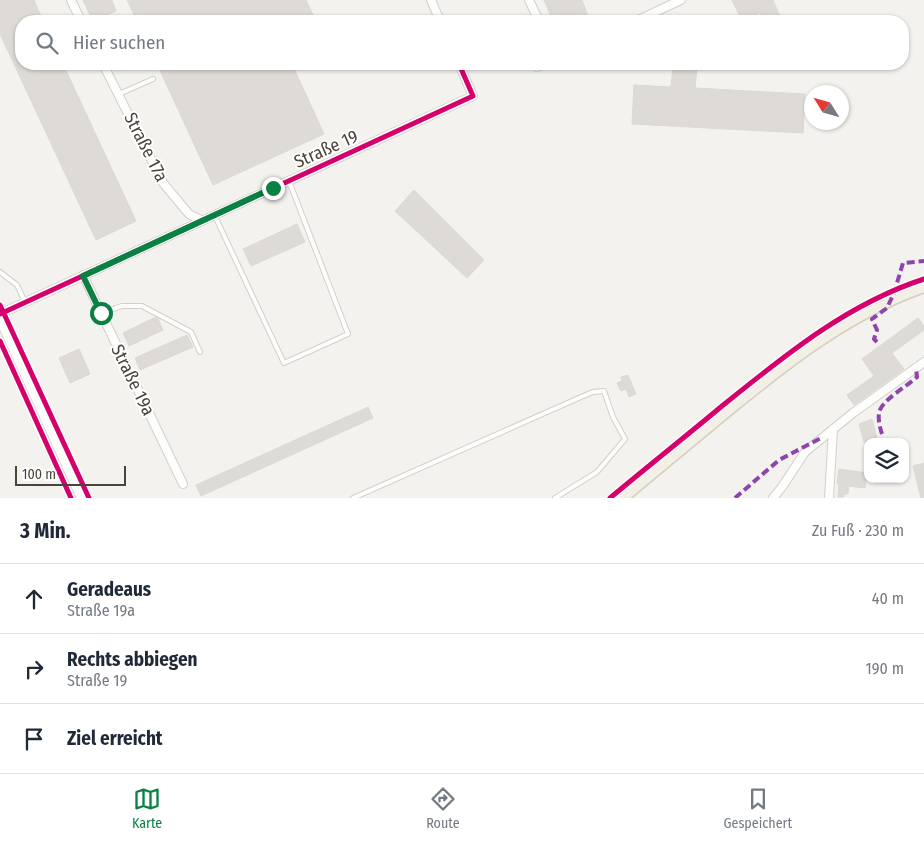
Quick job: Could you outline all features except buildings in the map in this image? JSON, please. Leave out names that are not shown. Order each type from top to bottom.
[{"type":"main road","points":[[621,498],[774,372],[812,345],[858,316],[898,296],[924,286]]},
{"type":"street","points":[[71,0],[78,15]]},
{"type":"street","points":[[431,0],[437,15]]},
{"type":"street","points":[[529,0],[536,15]]},
{"type":"street","points":[[649,15],[682,0]]},
{"type":"street","name":"Straße 17a","points":[[106,70],[163,183],[189,214],[201,220]]},
{"type":"street","name":"Straße 19","points":[[0,314],[473,96],[462,70]]},
{"type":"street","name":"Straße 19a","points":[[83,276],[183,484]]},
{"type":"street","points":[[0,320],[81,498]]},
{"type":"street","points":[[773,498],[805,452],[924,362]]},
{"type":"street","points":[[829,498],[833,430]]},
{"type":"lane","points":[[119,94],[153,79]]},
{"type":"lane","points":[[214,214],[284,363],[348,334],[288,181]]},
{"type":"lane","points":[[0,272],[17,285],[25,302]]},
{"type":"lane","points":[[101,313],[122,306],[142,306],[191,332],[200,352]]},
{"type":"lane","points":[[353,498],[581,397],[593,392],[604,391],[613,417],[625,439],[597,472],[554,498]]},
{"type":"marked path","points":[[877,342],[874,339],[877,330],[872,319],[887,308],[894,293],[903,263],[924,261]]},
{"type":"marked path","points":[[882,434],[879,418],[881,408],[890,398],[917,377],[916,368]]},
{"type":"marked path","points":[[735,498],[779,460],[823,437]]},
{"type":"cycle path","points":[[0,314],[473,96],[462,70]]},
{"type":"cycle path","points":[[610,498],[745,387],[817,333],[869,302],[924,279]]},
{"type":"cycle path","points":[[0,305],[89,498]]},
{"type":"cycle path","points":[[0,341],[71,498]]},
{"type":"route","points":[[101,313],[83,276],[273,188]]}]
